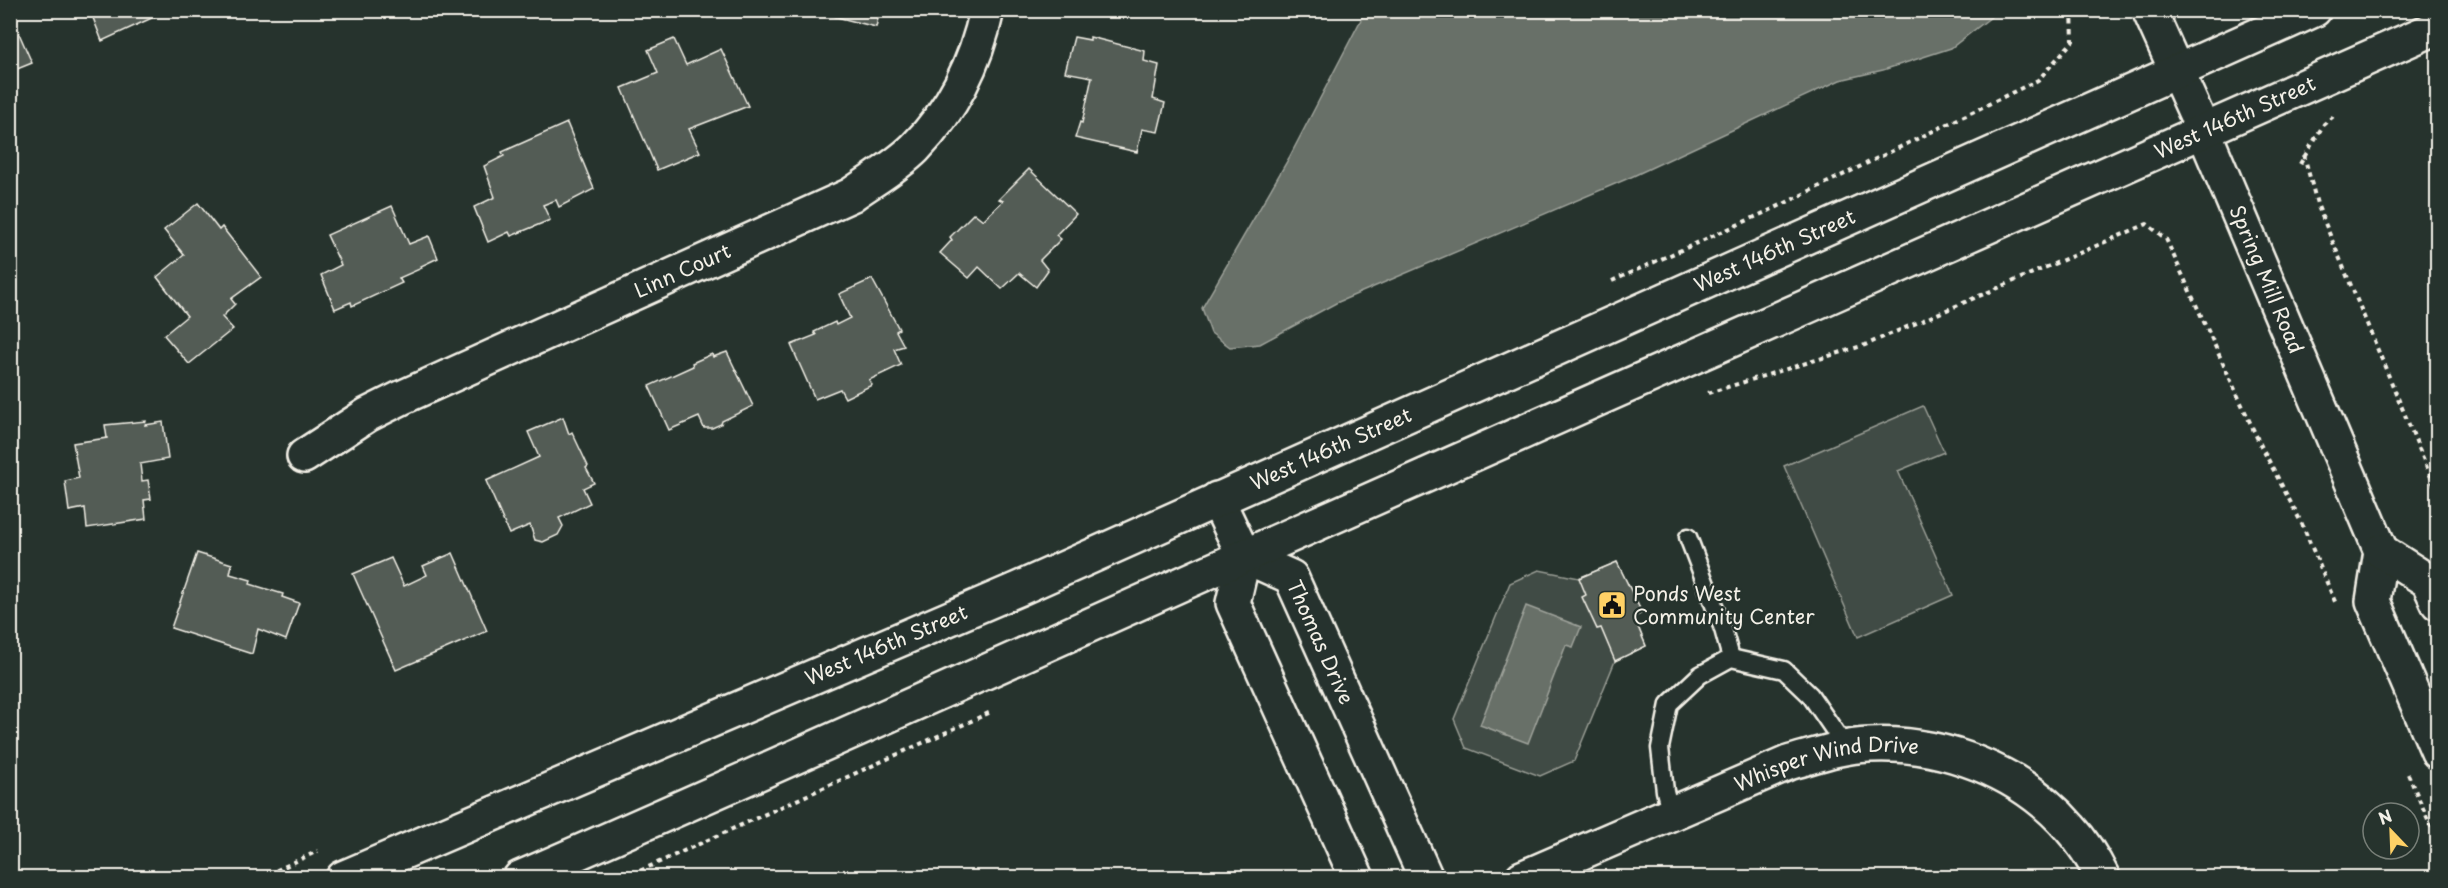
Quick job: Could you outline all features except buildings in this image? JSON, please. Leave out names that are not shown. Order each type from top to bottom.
[{"type":"main road","name":"Linn Court","points":[[304,456],[367,416],[401,398],[851,195],[914,149],[944,114],[965,79],[980,42],[987,10]]},
{"type":"main road","name":"Spring Mill Road","points":[[2149,10],[2204,132],[2381,551]]},
{"type":"main road","name":"West 146th Street","points":[[343,878],[405,865],[1217,499],[2314,10]]},
{"type":"main road","name":"West 146th Street","points":[[520,878],[699,801],[1244,556],[2438,27]]},
{"type":"main road","points":[[1217,499],[1244,556],[1233,603],[1357,878]]},
{"type":"main road","points":[[2438,603],[2428,580],[2381,551],[2373,601],[2438,753]]},
{"type":"main road","name":"Thomas Drive","points":[[1244,556],[1291,577],[1426,878]]},
{"type":"main road","name":"Whisper Wind Drive","points":[[1522,878],[1788,763],[1846,748],[1868,745],[1915,747],[1964,759],[2006,776],[2038,798],[2070,827],[2103,878]]},
{"type":"lane","points":[[1688,537],[1723,629],[1731,658]]},
{"type":"lane","points":[[1671,814],[1665,791],[1660,748],[1669,704],[1700,675],[1731,658],[1784,670],[1810,695],[1846,748]]},
{"type":"path","points":[[1611,282],[1775,208],[2038,80],[2073,41],[2072,10]]},
{"type":"path","points":[[2300,164],[2324,124],[2344,108]]},
{"type":"path","points":[[2304,155],[2317,204],[2438,494]]},
{"type":"path","points":[[1697,397],[1865,345],[2147,224],[2166,239],[2259,442],[2302,524],[2339,612]]},
{"type":"path","points":[[624,878],[992,711]]},
{"type":"path","points":[[2405,765],[2438,842]]},
{"type":"path","points":[[260,878],[323,848]]},
{"type":"shaded area","points":[[1366,10],[1990,10],[1991,17],[1951,48],[1883,70],[1840,80],[1629,178],[1336,303],[1260,344],[1230,347],[1211,333],[1202,308],[1289,158]]},
{"type":"shaded area","points":[[1923,406],[1944,452],[1898,471],[1953,595],[1858,637],[1784,466]]},
{"type":"shaded area","points":[[1617,562],[1642,613],[1634,617],[1646,646],[1615,661],[1574,761],[1540,776],[1466,748],[1454,719],[1510,583],[1539,570],[1579,578]]},
{"type":"shaded area","points":[[1526,606],[1581,627],[1573,647],[1566,645],[1528,743],[1480,725]]},
{"type":"place","name":"Ponds West Community Center","points":[[1612,605]]}]
